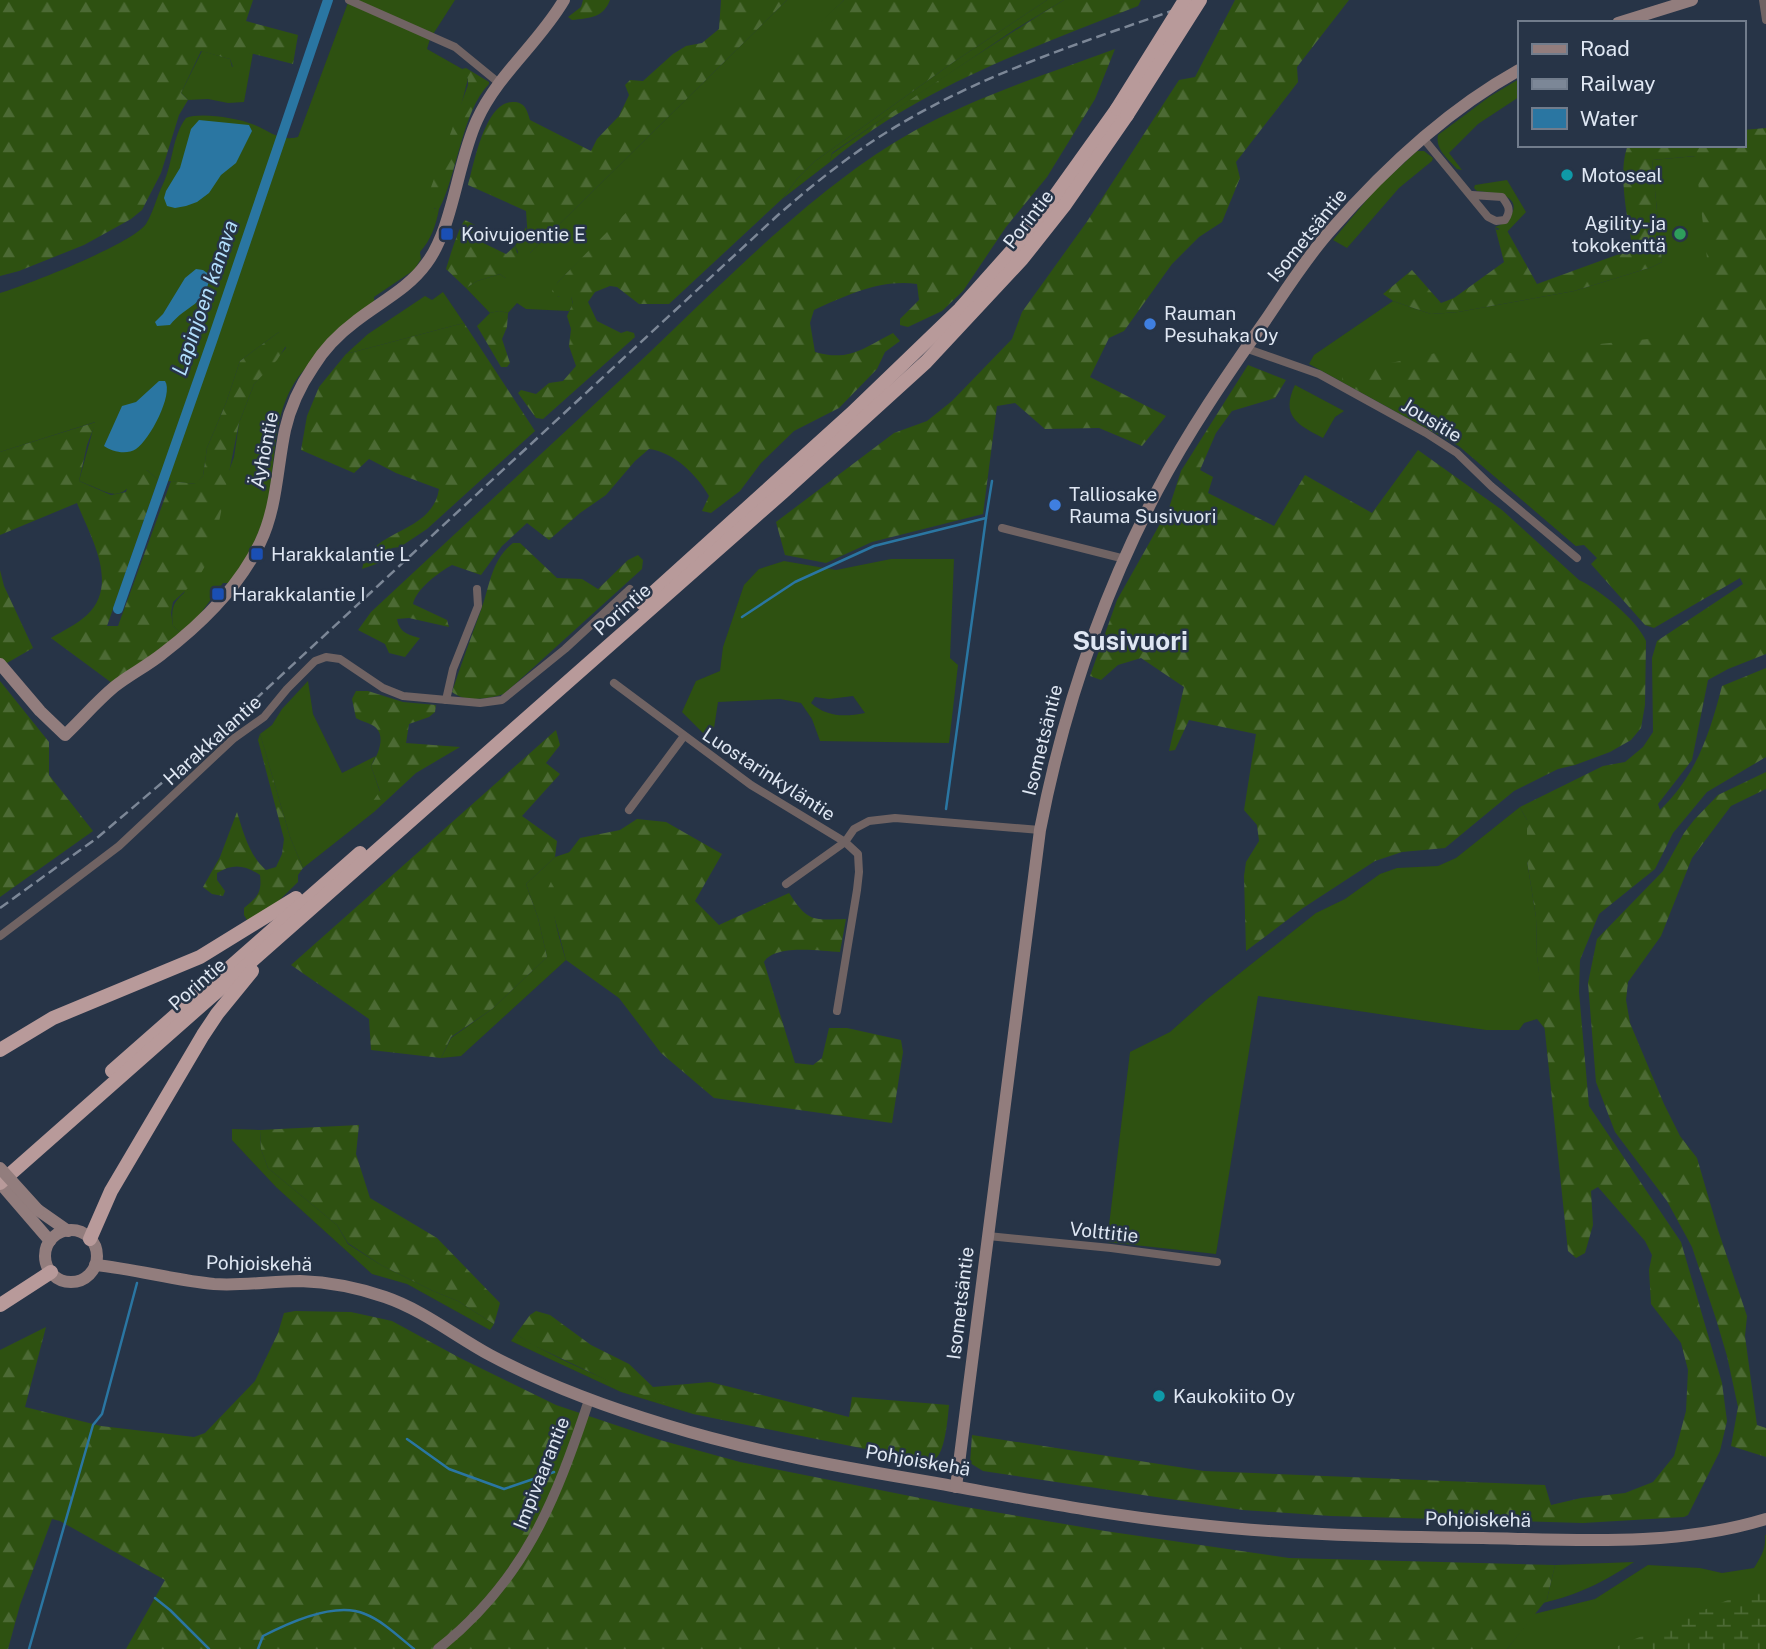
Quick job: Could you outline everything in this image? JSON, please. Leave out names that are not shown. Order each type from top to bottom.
[{"type":"highway","name":"Porintie","points":[[0,1183],[783,492],[926,362],[1023,259],[1064,206],[1122,112],[1185,0]]},
{"type":"highway","name":"Porintie","points":[[0,1169],[374,842],[703,549],[915,355],[1014,251],[1122,112],[1200,0]]},
{"type":"highway","points":[[0,1050],[53,1018],[200,957],[279,911],[374,842]]},
{"type":"highway","points":[[90,1239],[111,1191],[217,1014],[252,972],[316,906]]},
{"type":"highway","points":[[0,1305],[51,1272]]},
{"type":"main road","name":"Äyhöntie","points":[[0,664],[40,711],[65,735],[116,686],[184,636],[238,579],[267,525],[288,421],[304,381],[341,334],[411,281],[428,262],[443,232],[462,161],[490,94],[538,38],[564,0]]},
{"type":"main road","points":[[1624,21],[1692,0]]},
{"type":"main road","name":"Isometsäntie","points":[[956,1487],[1040,830],[1047,790],[1075,685],[1125,559],[1158,489],[1245,348],[1329,232],[1423,138],[1475,97],[1518,71]]},
{"type":"main road","points":[[0,1169],[34,1213],[50,1241]]},
{"type":"main road","points":[[0,1183],[34,1213],[68,1231],[80,1232],[90,1239],[97,1254],[95,1265],[89,1275],[73,1282],[63,1280],[51,1272],[45,1256],[50,1241],[68,1231]]},
{"type":"main road","name":"Pohjoiskehä","points":[[95,1265],[216,1284],[303,1281],[350,1287],[388,1298],[429,1318],[491,1356],[589,1400],[673,1427],[789,1455],[956,1487],[1188,1524],[1301,1534],[1631,1540],[1718,1531],[1766,1520]]},
{"type":"street","points":[[349,0],[455,47],[499,83]]},
{"type":"street","points":[[1763,0],[1766,20]]},
{"type":"street","points":[[1423,138],[1488,216],[1496,221],[1505,220],[1509,214],[1509,206],[1502,197],[1472,195]]},
{"type":"street","name":"Jousitie","points":[[1245,348],[1319,374],[1426,433],[1457,453],[1491,486],[1577,558]]},
{"type":"street","points":[[1002,528],[1125,559]]},
{"type":"street","points":[[446,699],[453,669],[478,606],[477,589]]},
{"type":"street","name":"Harakkalantie","points":[[0,936],[119,846],[233,739],[264,717],[315,661],[326,657],[340,659],[383,688],[403,696],[480,703],[502,700],[565,649],[630,589]]},
{"type":"street","name":"Luostarinkyläntie","points":[[614,683],[751,785],[845,842],[854,829],[869,821],[895,818],[1040,830]]},
{"type":"street","points":[[629,810],[684,736]]},
{"type":"street","points":[[786,884],[845,842],[858,854],[859,872],[837,1011]]},
{"type":"street","name":"Volttitie","points":[[988,1236],[1217,1262]]},
{"type":"street","name":"Impivaarantie","points":[[438,1649],[480,1613],[528,1550],[553,1497],[589,1400]]},
{"type":"green space","points":[[0,0],[253,0],[246,21],[298,35],[293,64],[250,53],[244,71],[235,72],[230,59],[201,51],[181,93],[188,100],[179,115],[161,173],[142,210],[84,245],[0,276]]},
{"type":"green space","points":[[349,0],[455,0],[430,39],[427,49],[464,70],[468,79],[434,209],[439,209],[436,221],[414,270],[374,297],[374,303],[318,355],[292,387],[281,415],[271,486],[258,534],[230,583],[223,583],[184,636],[173,626],[173,607],[184,593],[234,457],[239,423],[254,384],[286,348],[279,332],[240,361],[207,448],[203,476],[196,484],[158,480],[147,470],[128,488],[116,494],[79,481],[95,422],[0,452],[0,293],[101,253],[146,224],[166,176],[181,125],[186,118],[228,118],[252,124],[280,137],[298,137]]},
{"type":"green space","points":[[583,0],[610,0],[600,14],[572,20],[568,17],[581,7]]},
{"type":"green space","points":[[721,0],[787,0],[529,254],[526,211],[468,185],[482,135],[495,112],[503,104],[520,103],[530,120],[591,151],[597,139],[619,116],[629,95],[625,85],[630,80],[643,81],[673,54],[686,46],[702,43],[719,29]]},
{"type":"green space","points":[[787,0],[844,0],[558,282],[558,297],[571,297],[573,304],[569,311],[526,309],[517,303],[508,313],[490,313],[466,288],[477,281],[500,274],[505,278],[518,252],[515,246],[526,227],[530,253]]},
{"type":"green space","points":[[844,0],[1047,0],[955,61],[815,161],[782,199],[669,304],[639,304],[617,287],[610,286],[595,292],[588,302],[597,321],[621,333],[634,333],[635,337],[543,419],[536,418],[518,393],[521,390],[536,394],[549,383],[563,381],[576,366],[569,346],[571,329],[567,316],[573,303],[571,297],[554,294],[552,291],[558,282],[713,124]]},
{"type":"green space","points":[[1047,0],[1064,0],[1014,30],[832,153],[830,162],[782,199],[815,161],[955,61]]},
{"type":"green space","points":[[1064,0],[1141,0],[1138,6],[1017,54],[939,91],[901,112],[830,162],[832,154]]},
{"type":"green space","points":[[1235,0],[1349,0],[1297,67],[1298,82],[1236,162],[1240,178],[1222,222],[1199,237],[1172,264],[1124,331],[1109,338],[1090,377],[1166,416],[1142,446],[1099,428],[1045,429],[1015,403],[997,406],[983,514],[872,542],[826,563],[785,555],[776,522],[894,433],[927,421],[952,401],[1012,339],[1022,312],[1086,223],[1179,80],[1195,77]]},
{"type":"green space","points":[[1115,49],[1095,99],[1047,177],[1006,227],[963,291],[942,311],[908,327],[900,325],[900,319],[919,300],[917,284],[904,283],[877,286],[814,310],[810,323],[815,352],[837,355],[856,352],[893,333],[900,341],[885,352],[877,369],[839,408],[794,431],[761,463],[740,491],[711,513],[702,511],[709,496],[698,480],[676,460],[649,449],[606,495],[549,540],[527,523],[502,546],[481,575],[452,565],[429,582],[413,604],[447,620],[449,627],[409,618],[397,619],[405,632],[420,638],[405,657],[389,653],[385,644],[358,630],[371,612],[743,263],[844,177],[938,118],[1013,86]]},
{"type":"green space","points":[[202,51],[230,59],[232,67],[253,53],[244,102],[188,100],[181,93]]},
{"type":"green space","points":[[466,68],[489,84],[472,110],[445,195],[439,209],[434,209],[426,201],[468,85],[468,79],[462,69]]},
{"type":"green space","points":[[1518,80],[1518,98],[1478,124],[1449,153],[1462,170],[1457,169],[1440,149],[1438,135],[1489,97]]},
{"type":"green space","points":[[1766,128],[1766,654],[1708,680],[1692,760],[1658,804],[1660,810],[1683,783],[1700,753],[1722,686],[1766,668],[1766,757],[1707,792],[1673,833],[1655,869],[1599,914],[1580,960],[1579,992],[1589,1106],[1681,1242],[1722,1383],[1727,1421],[1720,1451],[1688,1515],[1583,1523],[1331,1516],[1243,1510],[983,1471],[970,1463],[972,1435],[1204,1471],[1545,1485],[1551,1505],[1581,1498],[1625,1493],[1653,1482],[1674,1456],[1686,1411],[1688,1370],[1681,1343],[1651,1304],[1649,1270],[1652,1255],[1645,1241],[1598,1187],[1591,1191],[1593,1225],[1585,1253],[1576,1258],[1568,1251],[1537,956],[1536,917],[1527,861],[1527,820],[1520,807],[1603,766],[1625,762],[1643,747],[1653,732],[1652,658],[1657,641],[1743,584],[1740,578],[1654,628],[1645,625],[1591,564],[1597,558],[1584,545],[1576,546],[1459,446],[1342,382],[1342,374],[1458,348],[1511,353],[1668,337],[1691,330],[1712,301],[1695,156],[1652,160],[1662,262],[1652,267],[1574,291],[1458,312],[1431,314],[1393,301],[1383,294],[1412,270],[1441,303],[1454,298],[1504,262],[1495,227],[1497,230],[1505,227],[1537,284],[1633,249],[1623,182],[1627,147],[1745,147],[1745,130]]},
{"type":"green space","points":[[1417,151],[1424,151],[1433,158],[1432,161],[1399,188],[1347,248],[1333,240],[1375,190]]},
{"type":"green space","points":[[1696,156],[1766,335],[1576,546],[1459,446],[1309,364],[1314,355],[1393,301],[1431,314],[1458,312],[1574,291],[1662,262],[1652,160]]},
{"type":"green space","points":[[1507,180],[1526,212],[1507,232],[1495,227],[1505,222],[1512,213],[1514,209],[1511,200],[1474,188],[1475,185]]},
{"type":"green space","points":[[465,220],[475,225],[471,237],[506,254],[515,246],[520,263],[505,278],[500,274],[477,281],[466,288],[446,269]]},
{"type":"green space","points":[[443,292],[464,323],[346,354],[368,334],[425,296],[432,300]]},
{"type":"green space","points":[[490,313],[508,313],[507,327],[502,339],[510,363],[507,367],[501,367],[477,326]]},
{"type":"green space","points":[[464,323],[535,431],[427,529],[400,547],[392,548],[379,563],[362,569],[367,556],[376,546],[425,515],[434,504],[439,489],[396,473],[369,459],[354,473],[301,450],[307,416],[319,387],[346,354]]},
{"type":"green space","points":[[279,332],[289,332],[291,338],[277,360],[254,384],[239,423],[217,532],[208,561],[197,580],[173,602],[173,626],[184,636],[116,686],[51,638],[87,615],[97,603],[101,589],[102,575],[95,545],[77,503],[0,535],[0,452],[96,422],[87,445],[79,481],[111,495],[126,492],[131,476],[147,470],[158,480],[107,626],[118,626],[171,481],[195,484],[203,476],[207,448],[240,361]]},
{"type":"green space","points":[[1248,365],[1286,380],[1275,398],[1232,411],[1216,433],[1200,470],[1213,477],[1208,493],[1274,526],[1305,475],[1372,513],[1418,450],[1502,510],[1579,580],[1617,606],[1646,641],[1645,705],[1641,728],[1631,740],[1610,752],[1558,769],[1514,791],[1445,848],[1402,852],[1375,861],[1303,908],[1246,951],[1244,876],[1246,862],[1259,841],[1257,825],[1244,810],[1256,734],[1189,720],[1175,750],[1169,751],[1184,687],[1141,658],[1118,665],[1101,680],[1090,676],[1117,600],[1169,508],[1181,471]]},
{"type":"green space","points":[[1295,385],[1344,411],[1335,417],[1323,438],[1306,429],[1294,418],[1290,405]]},
{"type":"green space","points":[[513,543],[520,543],[557,578],[582,579],[598,589],[628,560],[638,555],[643,560],[642,569],[504,694],[464,698],[452,692],[492,574],[500,557]]},
{"type":"green space","points":[[891,559],[954,559],[950,658],[958,665],[949,743],[820,741],[812,719],[801,703],[780,699],[718,702],[714,728],[705,735],[682,712],[696,681],[720,671],[723,647],[744,585],[759,569],[784,561],[836,570]],"holes":[[[853,696],[865,713],[836,715],[811,703],[815,697],[829,699]]]},
{"type":"green space","points":[[0,570],[4,586],[33,648],[0,667]]},
{"type":"green space","points":[[0,681],[49,742],[49,775],[93,831],[0,897]]},
{"type":"green space","points":[[308,681],[313,714],[342,773],[376,756],[371,766],[380,792],[370,812],[374,812],[303,868],[290,837],[260,734],[272,725],[282,709]]},
{"type":"green space","points":[[356,691],[368,691],[403,702],[436,705],[435,712],[429,717],[409,724],[406,743],[460,747],[416,773],[374,812],[370,812],[368,808],[380,791],[371,766],[381,739],[377,729],[356,718],[352,699]]},
{"type":"green space","points":[[556,730],[560,745],[546,763],[560,774],[522,816],[557,841],[555,857],[526,884],[538,918],[547,957],[492,1009],[451,1037],[441,1058],[371,1050],[369,1019],[291,965]]},
{"type":"green space","points":[[260,734],[290,837],[303,868],[298,875],[298,882],[257,922],[247,920],[244,908],[258,894],[260,875],[244,867],[228,868],[217,873],[217,880],[225,891],[223,896],[212,894],[203,887],[220,857],[237,812],[251,851],[260,865],[266,870],[276,867],[282,854],[284,839],[258,740]]},
{"type":"green space","points":[[1766,772],[1766,789],[1731,806],[1692,858],[1661,936],[1628,982],[1626,1000],[1630,1023],[1664,1104],[1680,1136],[1697,1158],[1747,1316],[1745,1336],[1757,1425],[1766,1428],[1766,1457],[1731,1446],[1738,1407],[1716,1319],[1692,1247],[1667,1201],[1615,1132],[1596,1082],[1588,983],[1597,939],[1663,871],[1694,820],[1718,795]]},
{"type":"green space","points":[[1520,807],[1527,820],[1527,861],[1536,917],[1537,956],[1546,1030],[1537,1019],[1524,1023],[1519,1030],[1486,1030],[1258,996],[1216,1254],[1107,1242],[1130,1052],[1170,1032],[1316,913],[1345,899],[1380,874],[1397,868],[1438,866],[1456,858]]},
{"type":"green space","points":[[637,819],[666,822],[722,854],[695,901],[719,925],[789,893],[801,909],[812,917],[846,919],[840,952],[788,951],[770,956],[764,962],[795,1063],[813,1065],[822,1058],[829,1028],[847,1028],[901,1040],[903,1052],[892,1123],[714,1098],[661,1053],[619,998],[566,960],[547,890],[558,867],[580,838],[620,830]]},
{"type":"green space","points":[[570,852],[556,878],[553,904],[566,960],[461,1056],[441,1058],[451,1038],[492,1009],[547,957],[538,918],[526,884],[555,857]]},
{"type":"green space","points":[[359,1125],[356,1154],[370,1198],[437,1238],[500,1303],[494,1324],[458,1301],[381,1265],[348,1243],[337,1225],[268,1168],[261,1149],[260,1130]]},
{"type":"green space","points":[[232,1129],[260,1130],[261,1149],[268,1168],[337,1225],[348,1244],[381,1265],[458,1301],[494,1324],[490,1330],[407,1284],[372,1274],[276,1187],[232,1140]]},
{"type":"green space","points":[[536,1311],[550,1315],[591,1345],[629,1364],[653,1387],[710,1382],[849,1417],[852,1397],[949,1405],[941,1451],[934,1459],[919,1459],[693,1414],[613,1383],[533,1345],[516,1334]]},
{"type":"green space","points":[[351,1312],[392,1321],[556,1405],[660,1440],[740,1462],[960,1506],[1289,1558],[1555,1565],[1547,1599],[1507,1649],[126,1649],[165,1580],[52,1519],[20,1605],[8,1649],[0,1649],[0,1350],[46,1327],[25,1407],[101,1426],[194,1437],[205,1433],[255,1381],[278,1333],[284,1313]]},
{"type":"green space","points":[[516,1334],[580,1368],[693,1414],[621,1392],[511,1341]]},
{"type":"green space","points":[[1765,1535],[1766,1611],[1650,1649],[1507,1649],[1534,1614],[1595,1599],[1648,1565],[1700,1568],[1722,1573],[1754,1568],[1764,1549]]},
{"type":"green space","points":[[1634,1562],[1590,1587],[1543,1603],[1547,1599],[1555,1565]]},
{"type":"green space","points":[[1766,1584],[1766,1649],[1611,1649]]},
{"type":"water","points":[[199,120],[249,125],[252,131],[236,163],[221,175],[209,193],[186,206],[167,206],[164,198],[166,191],[180,168],[191,129]]},
{"type":"water","points":[[196,269],[210,275],[200,299],[170,325],[157,326],[155,322],[163,314],[185,278]]},
{"type":"water","points":[[159,381],[165,381],[166,396],[159,417],[147,437],[132,451],[115,451],[104,446],[122,406],[136,402]]},
{"type":"waterway","name":"Lapinjoen kanava","points":[[118,609],[328,0]]},
{"type":"waterway","points":[[986,518],[992,481]]},
{"type":"waterway","points":[[742,617],[795,582],[874,546],[986,518],[946,809]]},
{"type":"waterway","points":[[29,1649],[93,1425],[102,1414],[137,1283]]},
{"type":"waterway","points":[[407,1439],[449,1469],[504,1489],[554,1472]]},
{"type":"waterway","points":[[155,1598],[209,1649]]},
{"type":"waterway","points":[[258,1649],[263,1636],[299,1619],[341,1610],[372,1617],[414,1649]]},
{"type":"railway","points":[[0,908],[97,838],[204,747],[778,215],[838,166],[937,103],[1011,69],[1203,0]]},
{"type":"place","name":"Motoseal","points":[[1567,175]]},
{"type":"place","name":"Koivujoentie E","points":[[447,234]]},
{"type":"place","name":"Agility- ja tokokenttä","points":[[1680,234]]},
{"type":"place","name":"Rauman Pesuhaka Oy","points":[[1150,324]]},
{"type":"place","name":"Talliosake Rauma Susivuori","points":[[1055,505]]},
{"type":"place","name":"Harakkalantie L","points":[[257,554]]},
{"type":"place","name":"Harakkalantie I","points":[[218,594]]},
{"type":"place","name":"Kaukokiito Oy","points":[[1159,1396]]},
{"type":"district","name":"Susivuori","points":[[1130,641]]}]
